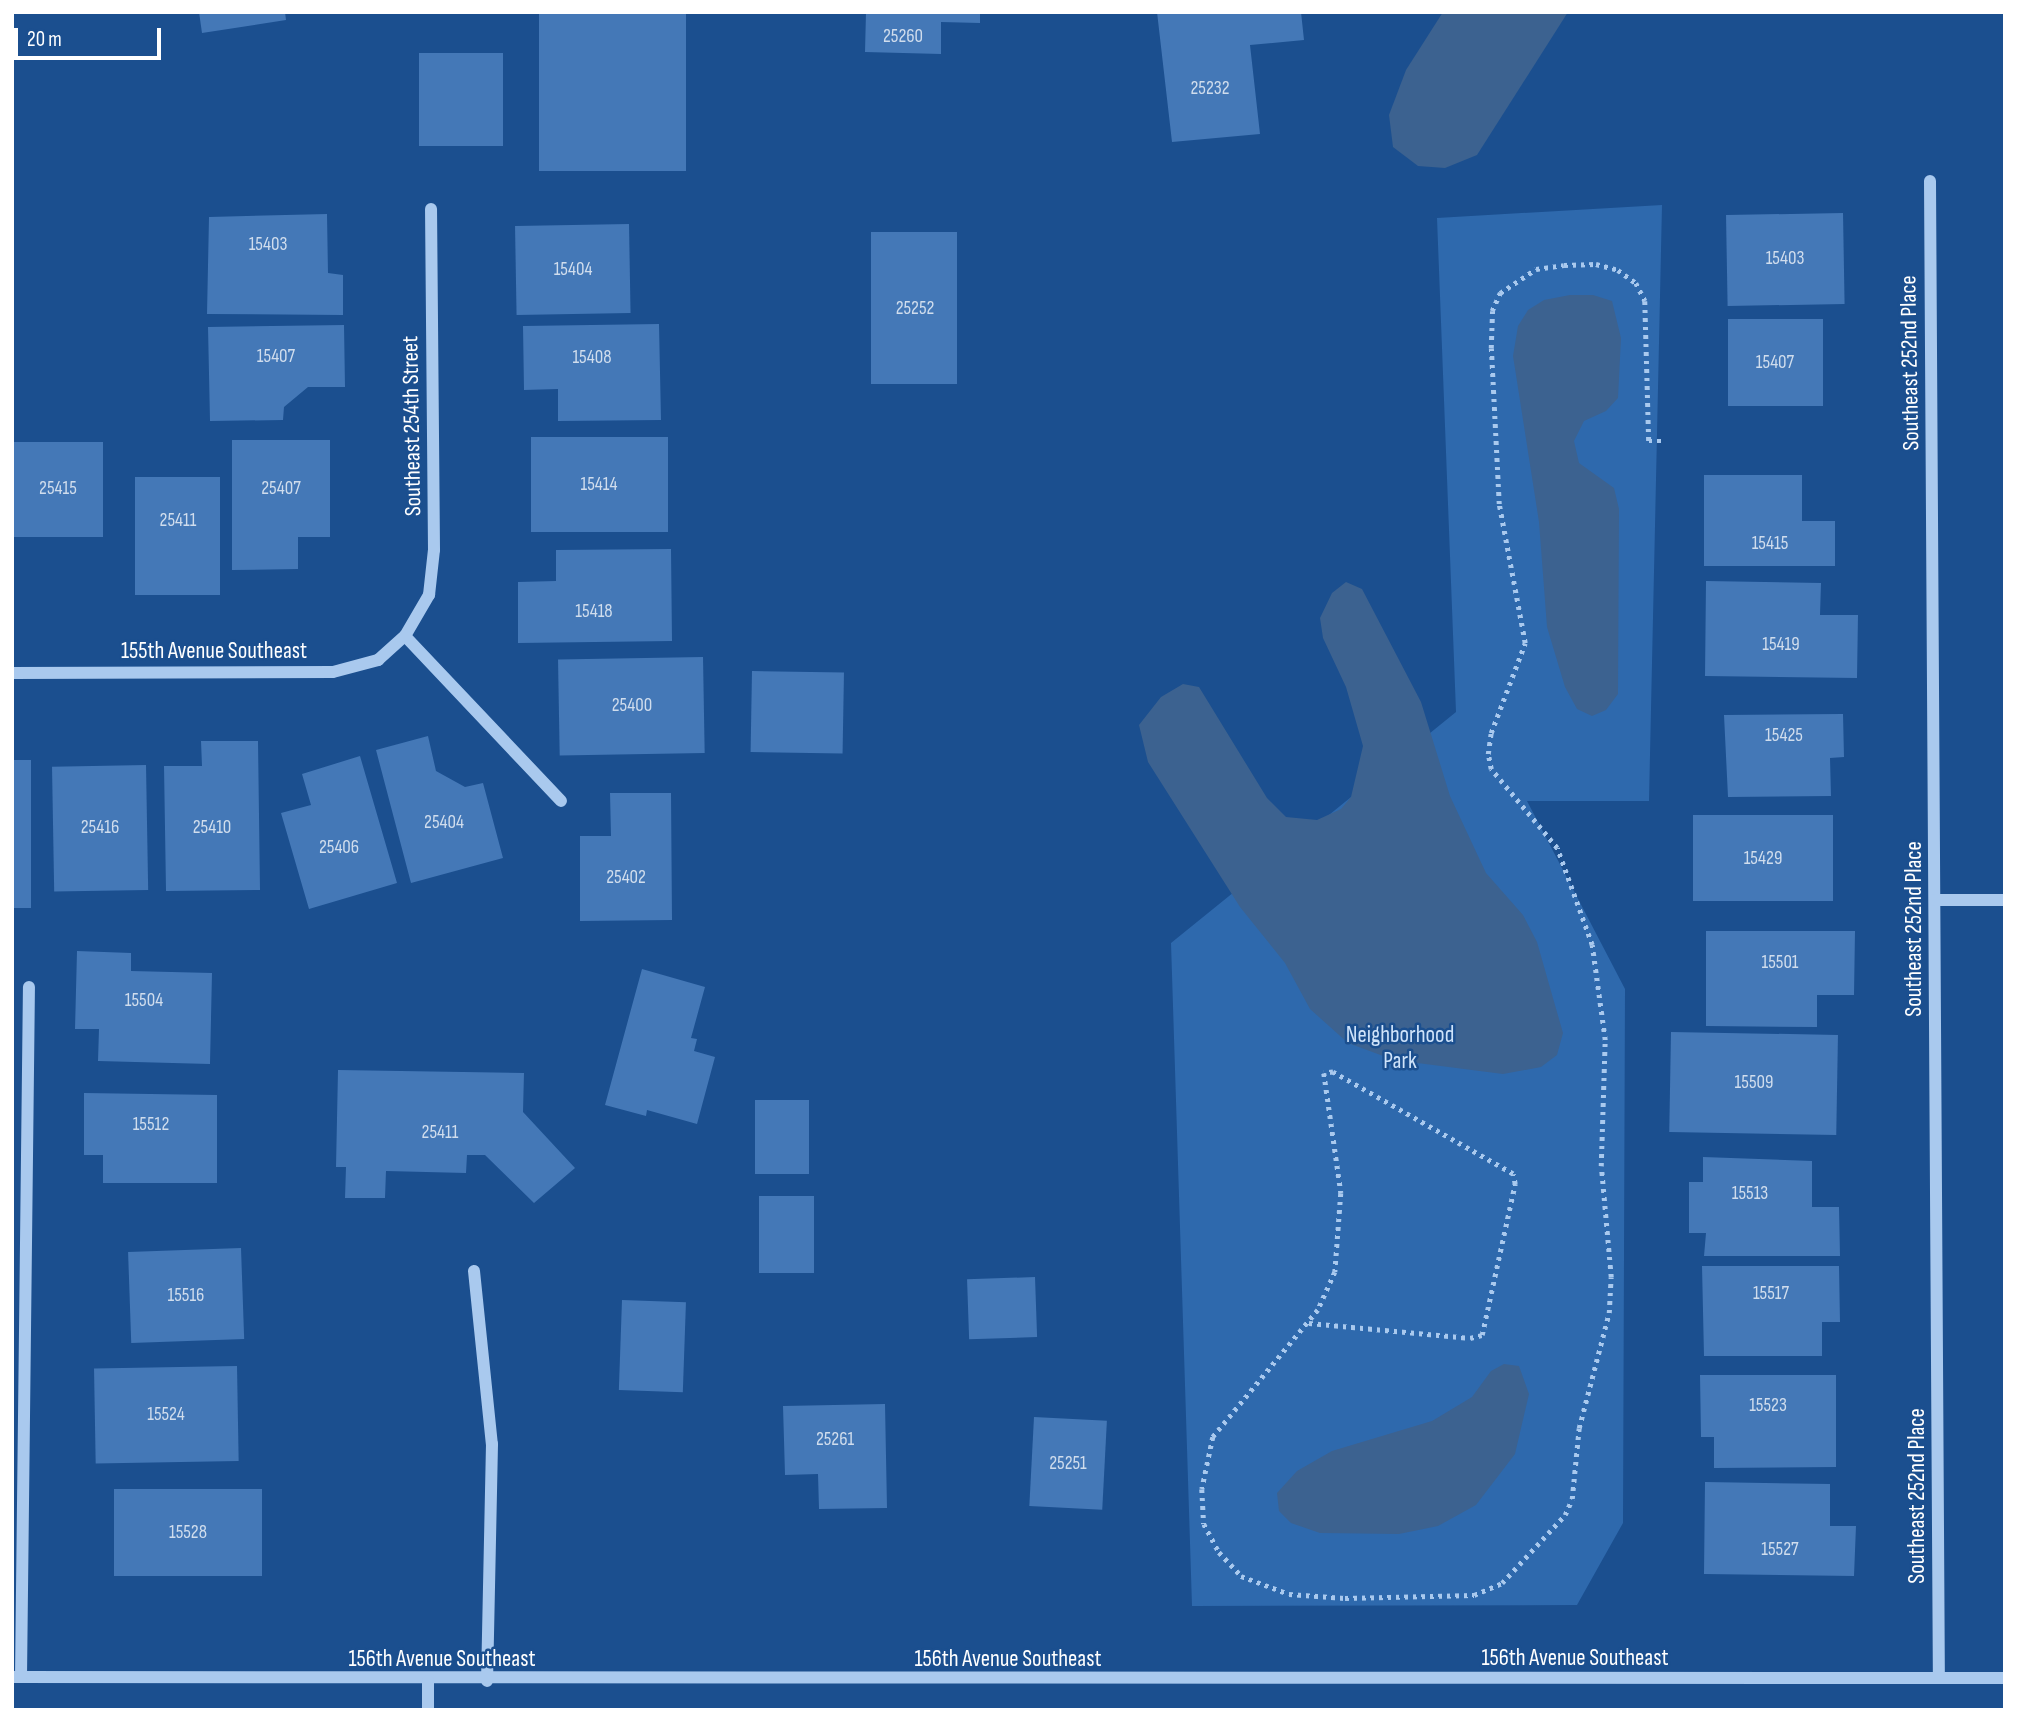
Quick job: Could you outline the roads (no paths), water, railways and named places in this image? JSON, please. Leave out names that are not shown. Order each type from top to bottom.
[{"type":"street","name":"Southeast 252nd Place","points":[[1930,181],[1939,1678]]},
{"type":"street","name":"Southeast 254th Street","points":[[405,636],[429,595],[435,550],[431,209]]},
{"type":"street","points":[[405,636],[561,801]]},
{"type":"street","name":"155th Avenue Southeast","points":[[12,673],[333,672],[378,660],[405,636]]},
{"type":"street","points":[[1936,900],[2005,900]]},
{"type":"street","points":[[17,1677],[29,987]]},
{"type":"street","points":[[474,1271],[492,1444],[487,1681]]},
{"type":"street","name":"156th Avenue Southeast","points":[[17,1677],[428,1681],[2005,1678]]},
{"type":"street","points":[[428,1681],[428,1710]]},
{"type":"park label","name":"Neighborhood Park","points":[[1400,1048]]}]
